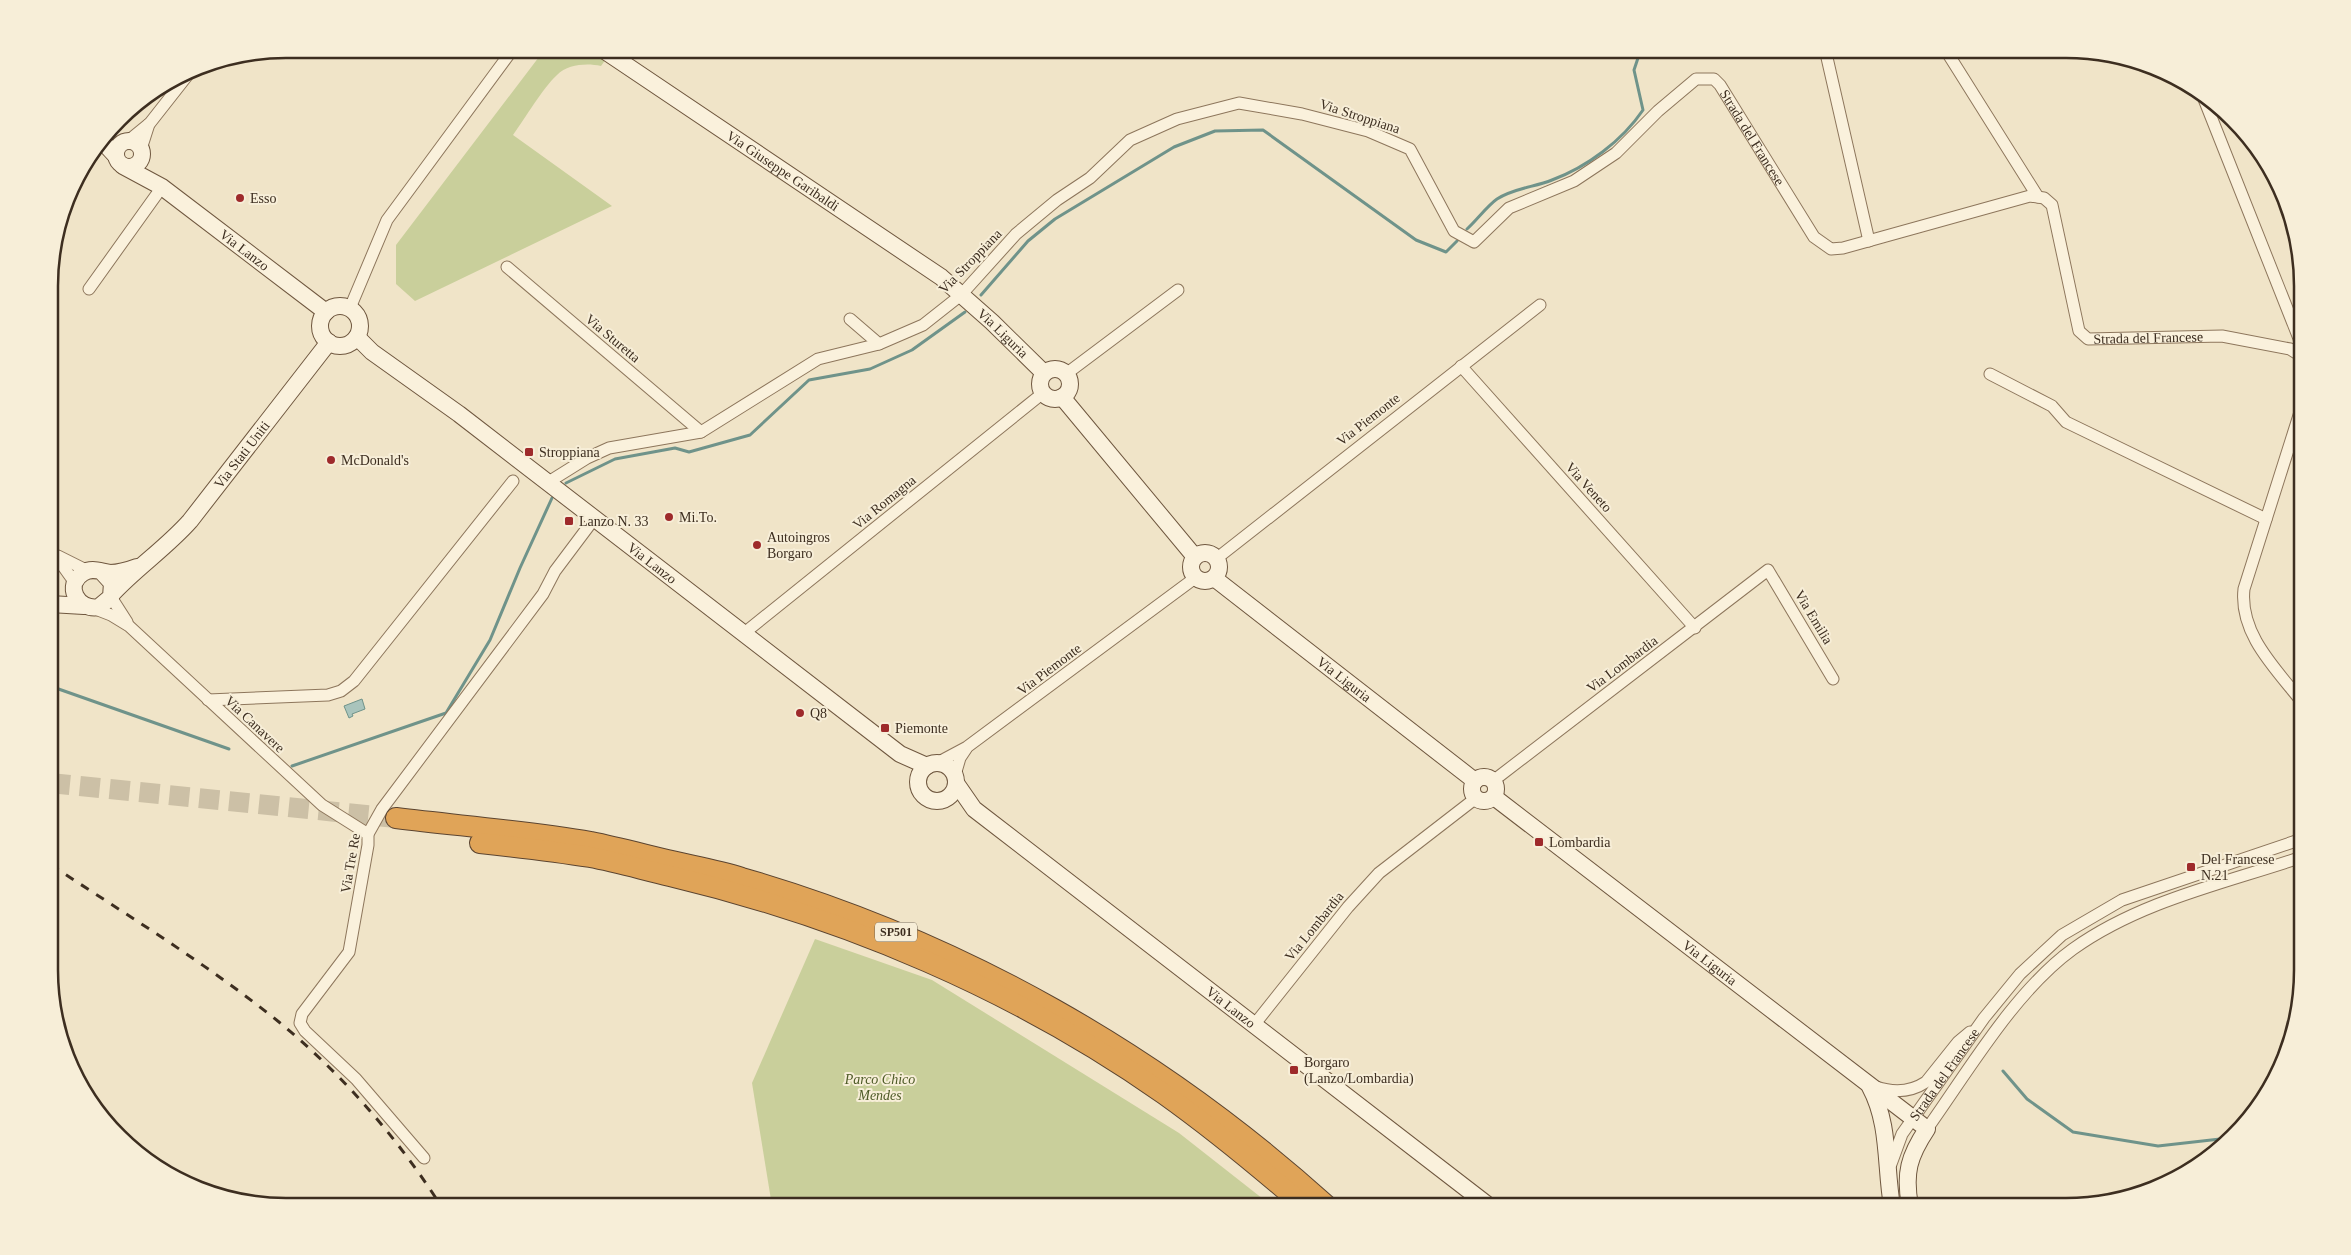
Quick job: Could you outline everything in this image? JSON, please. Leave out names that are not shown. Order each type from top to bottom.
[{"type":"highway","name":"SP501","points":[[1294,1198],[1215,1132],[1162,1093],[1080,1041],[998,994],[851,929],[737,892],[591,857],[395,825],[591,842],[742,877],[868,920],[955,957],[1085,1025],[1173,1082],[1280,1163],[1318,1198]]},
{"type":"street","points":[[350,308],[387,220],[505,58]]},
{"type":"street","name":"Via Giuseppe Garibaldi","points":[[615,58],[908,255],[941,278],[961,295]]},
{"type":"street","points":[[1827,58],[1868,241]]},
{"type":"street","name":"Strada del Francese","points":[[1951,58],[2038,197]]},
{"type":"street","name":"Strada del Francese","points":[[1410,149],[1454,231],[1474,242],[1509,208],[1574,181],[1608,158],[1686,85],[1696,78],[1714,78],[1814,237],[1831,250],[2030,196],[2044,198],[2052,206],[2079,330],[2088,339],[2222,336],[2290,349],[2294,352]]},
{"type":"street","points":[[129,152],[182,83]]},
{"type":"street","name":"Via Stroppiana","points":[[547,483],[587,458],[609,448],[701,432],[818,358],[879,344],[923,325],[961,295],[1016,234],[1057,200],[1090,178],[1130,140],[1177,119],[1239,103],[1302,114],[1368,132],[1410,149]]},
{"type":"street","points":[[2207,108],[2294,326]]},
{"type":"street","name":"Via Lanzo","points":[[110,140],[129,152],[162,187],[326,312]]},
{"type":"street","name":"Via Lanzo","points":[[107,144],[129,152]]},
{"type":"street","points":[[89,289],[162,187]]},
{"type":"street","name":"Via Sturetta","points":[[507,267],[701,432]]},
{"type":"street","points":[[1066,374],[1178,290]]},
{"type":"street","name":"Via Liguria","points":[[961,295],[992,322],[1044,373]]},
{"type":"street","name":"Via Piemonte","points":[[1216,559],[1540,305]]},
{"type":"street","points":[[335,306],[350,308],[360,321],[357,337],[344,346],[328,342],[320,328],[321,319],[326,312],[335,306]]},
{"type":"street","points":[[850,319],[879,344]]},
{"type":"street","name":"Via Lanzo","points":[[357,337],[372,352],[459,414],[900,754],[927,769]]},
{"type":"street","name":"Via Stati Uniti","points":[[111,596],[125,580],[148,562],[190,521],[328,342]]},
{"type":"street","name":"Via Veneto","points":[[1461,366],[1695,628]]},
{"type":"street","points":[[1057,369],[1066,374],[1069,380],[1069,388],[1062,397],[1050,398],[1043,393],[1040,381],[1044,373],[1057,369]]},
{"type":"street","points":[[1990,374],[2052,406],[2066,422],[2266,519]]},
{"type":"street","name":"Via Romagna","points":[[743,634],[1043,393]]},
{"type":"street","points":[[1062,397],[1195,557]]},
{"type":"street","points":[[2294,431],[2244,590],[2245,617],[2256,641],[2294,691]]},
{"type":"street","points":[[208,700],[328,695],[341,691],[354,682],[513,481]]},
{"type":"street","name":"Via Tre Re","points":[[424,1158],[362,1086],[305,1031],[300,1023],[302,1014],[350,952],[368,844],[368,834],[382,809],[543,594],[554,571],[594,519]]},
{"type":"street","points":[[58,553],[95,571],[112,584],[111,596],[105,605],[89,607],[58,605]]},
{"type":"street","points":[[1207,553],[1216,559],[1219,566],[1214,578],[1207,581],[1196,578],[1191,570],[1195,557],[1207,553]]},
{"type":"street","points":[[58,558],[75,584],[76,597],[89,607]]},
{"type":"street","name":"Via Stati Uniti","points":[[95,571],[112,573],[125,571],[148,562]]},
{"type":"street","name":"Via Lombardia","points":[[1493,789],[1768,570]]},
{"type":"street","name":"Via Emilia","points":[[1768,570],[1833,679]]},
{"type":"street","points":[[58,594],[75,584],[79,576],[95,571]]},
{"type":"street","name":"Via Piemonte","points":[[927,769],[968,747],[1196,578]]},
{"type":"street","name":"Via Liguria","points":[[1214,578],[1475,781]]},
{"type":"street","name":"Via Canavere","points":[[111,596],[129,626]]},
{"type":"street","name":"Via Canavere","points":[[89,607],[111,615],[129,626],[322,805],[368,834]]},
{"type":"street","name":"Via Piemonte","points":[[956,779],[960,758],[968,747]]},
{"type":"street","points":[[948,766],[956,779],[953,794],[938,802],[927,799],[919,790],[927,769],[948,766]]},
{"type":"street","points":[[1485,777],[1493,789],[1487,801],[1476,798],[1472,791],[1475,781],[1485,777]]},
{"type":"street","name":"Via Lanzo","points":[[956,779],[974,809],[1478,1198]]},
{"type":"street","name":"Via Liguria","points":[[1493,789],[1869,1085],[1928,1129]]},
{"type":"street","name":"Via Lombardia","points":[[1254,1025],[1348,907],[1379,873],[1476,798]]},
{"type":"street","name":"Via Lanzo","points":[[943,800],[974,809]]},
{"type":"street","name":"Strada del Francese","points":[[1891,1198],[1890,1168],[1894,1152],[1902,1134],[1981,1023],[2020,974],[2062,935],[2113,905],[2144,891],[2294,842]]},
{"type":"street","points":[[2268,850],[2273,867]]},
{"type":"street","name":"Strada del Francese","points":[[1908,1198],[1906,1185],[1907,1171],[1918,1143],[1999,1028],[2048,970],[2072,949],[2121,921],[2151,907],[2294,860]]},
{"type":"street","points":[[2113,905],[2121,921]]},
{"type":"street","points":[[2036,958],[2048,970]]},
{"type":"street","points":[[1869,1085],[1896,1091],[1920,1086],[1926,1082],[1958,1042],[1981,1023]]},
{"type":"street","points":[[1869,1085],[1876,1098],[1884,1124],[1889,1186]]},
{"type":"green space","points":[[538,58],[606,59],[601,66],[578,65],[561,71],[551,81],[513,135],[612,206],[415,301],[396,284],[396,245]]},
{"type":"green space","name":"Parco Chico Mendes","points":[[815,939],[932,980],[1179,1133],[1262,1198],[771,1198],[752,1083]]},
{"type":"water","points":[[362,699],[365,709],[352,714],[353,716],[349,718],[344,706]]},
{"type":"waterway","points":[[1467,229],[1497,199],[1510,192],[1565,175],[1603,152],[1625,132],[1643,110],[1634,70],[1638,58]]},
{"type":"waterway","points":[[981,295],[1028,241],[1055,219],[1174,147],[1215,131],[1263,130],[1416,240],[1446,252],[1457,241]]},
{"type":"waterway","points":[[566,483],[615,459],[675,448],[689,452],[750,435],[809,380],[870,369],[912,350],[965,312]]},
{"type":"waterway","points":[[292,766],[446,713],[490,640],[552,498]]},
{"type":"waterway","points":[[58,689],[229,749]]},
{"type":"waterway","points":[[2003,1071],[2027,1099],[2073,1132],[2158,1146],[2218,1139]]},
{"type":"tunnel","points":[[58,784],[396,818]]},
{"type":"railway","points":[[58,870],[224,980],[279,1022],[325,1063],[367,1108],[406,1155],[436,1198]]},
{"type":"place","name":"Esso","points":[[240,198]]},
{"type":"place","name":"Stroppiana","points":[[529,452]]},
{"type":"place","name":"McDonald's","points":[[331,460]]},
{"type":"place","name":"Mi.To.","points":[[669,517]]},
{"type":"place","name":"Lanzo N. 33","points":[[569,521]]},
{"type":"place","name":"Autoingros Borgaro","points":[[757,545]]},
{"type":"place","name":"Q8","points":[[800,713]]},
{"type":"place","name":"Piemonte","points":[[885,728]]},
{"type":"place","name":"Lombardia","points":[[1539,842]]},
{"type":"place","name":"Del Francese N.21","points":[[2191,867]]},
{"type":"place","name":"Borgaro (Lanzo/Lombardia)","points":[[1294,1070]]}]
